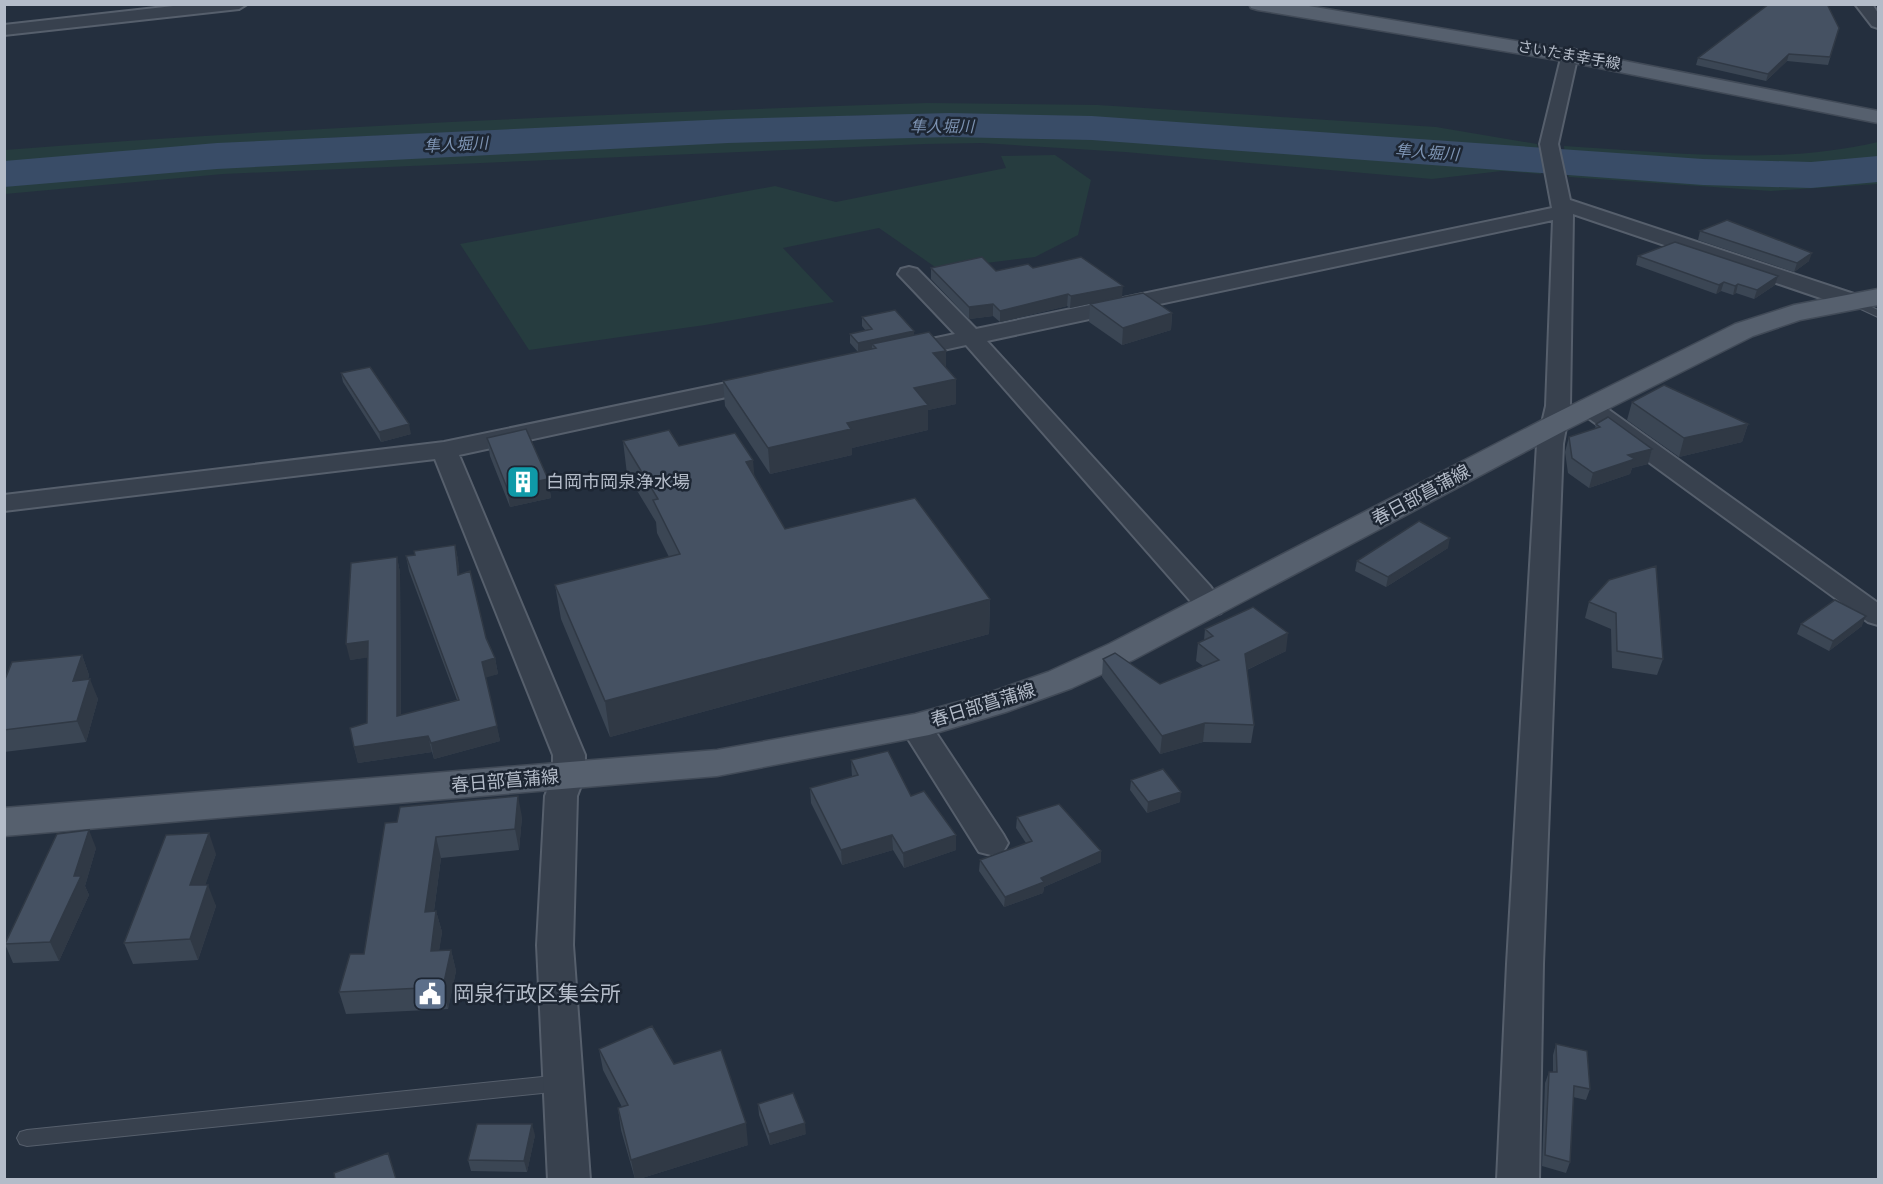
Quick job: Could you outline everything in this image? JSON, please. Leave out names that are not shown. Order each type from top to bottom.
[{"type":"main road","name":"さいたま幸手線","points":[[1258,4],[1570,54],[1736,86],[1878,117]]},
{"type":"main road","name":"春日部菖蒲線","points":[[4,822],[717,763],[916,726],[993,704],[1060,680],[1121,652],[1211,607],[1556,423],[1744,330],[1794,313],[1870,304]]},
{"type":"street","points":[[4,30],[239,4]]},
{"type":"street","points":[[1863,4],[1878,23]]},
{"type":"street","points":[[1518,1179],[1525,964],[1548,479],[1550,444],[1556,423],[1560,198],[1549,144],[1570,54]]},
{"type":"street","points":[[878,358],[972,338],[1560,198],[1870,304]]},
{"type":"street","points":[[909,274],[972,338],[1211,607]]},
{"type":"street","points":[[4,503],[444,450],[784,377]]},
{"type":"street","points":[[1589,407],[1878,616]]},
{"type":"street","points":[[444,450],[569,755],[569,776],[561,796],[555,945],[569,1179]]},
{"type":"street","points":[[916,726],[991,843]]},
{"type":"lane","points":[[27,1138],[564,1083]]},
{"type":"green space","points":[[928,103],[1098,105],[1436,127],[1537,144],[1539,152],[1415,140],[1072,116],[871,115],[327,138],[5,164],[5,150],[235,134],[466,121]]},
{"type":"green space","points":[[902,133],[1070,135],[1540,166],[1541,174],[1502,171],[1432,179],[1125,152],[982,143],[223,174],[5,194],[5,182],[226,162]]},
{"type":"green space","points":[[1878,142],[1878,162],[1804,169],[1657,165],[1565,155],[1564,146],[1683,154],[1762,155],[1801,154]]},
{"type":"green space","points":[[1055,155],[1091,180],[1078,235],[1035,257],[938,269],[879,228],[783,248],[834,302],[705,325],[529,350],[460,244],[775,186],[836,202],[1006,168],[1001,156]]},
{"type":"green space","points":[[1565,168],[1721,178],[1801,178],[1878,174],[1878,184],[1771,191],[1569,177]]},
{"type":"building","points":[[1769,4],[1827,4],[1839,28],[1830,57],[1789,54],[1768,74],[1698,58]]},
{"type":"building","points":[[1727,220],[1812,253],[1797,263],[1700,231]]},
{"type":"building","points":[[1675,242],[1778,276],[1757,290],[1724,282],[1719,285],[1638,256]]},
{"type":"building","points":[[982,257],[996,271],[1028,264],[1033,268],[1081,257],[1123,286],[1071,296],[1068,294],[1000,311],[993,304],[969,307],[931,268]]},
{"type":"building","points":[[1143,293],[1172,313],[1123,328],[1090,304]]},
{"type":"building","points":[[895,310],[914,331],[858,343],[850,334],[872,329],[862,317]]},
{"type":"building","points":[[929,332],[946,351],[933,353],[956,379],[914,388],[928,405],[847,423],[851,429],[768,448],[723,381],[876,348],[872,344]]},
{"type":"building","points":[[370,367],[409,424],[379,432],[341,373]]},
{"type":"building","points":[[1664,385],[1748,424],[1684,438],[1632,402]]},
{"type":"building","points":[[1608,417],[1652,449],[1628,455],[1635,459],[1593,473],[1572,458],[1569,437],[1600,427],[1596,424]]},
{"type":"building","points":[[526,429],[548,479],[507,488],[487,438]]},
{"type":"building","points":[[669,430],[679,446],[735,433],[753,460],[746,462],[785,529],[915,498],[990,599],[605,701],[555,585],[680,554],[653,500],[658,499],[623,441]]},
{"type":"building","points":[[1419,521],[1450,538],[1388,577],[1357,561]]},
{"type":"building","points":[[455,545],[458,575],[470,571],[486,638],[495,658],[482,662],[497,726],[431,743],[428,736],[354,747],[350,728],[367,723],[368,641],[346,644],[351,563],[397,557],[397,716],[459,700],[406,556],[415,555],[414,551]]},
{"type":"building","points":[[1656,566],[1663,659],[1617,651],[1616,613],[1589,602],[1609,580]]},
{"type":"building","points":[[1835,600],[1866,616],[1833,641],[1801,624]]},
{"type":"building","points":[[1253,607],[1288,633],[1245,654],[1254,725],[1205,723],[1162,736],[1103,659],[1115,653],[1160,684],[1219,660],[1198,643],[1213,636],[1205,629]]},
{"type":"building","points":[[82,655],[73,681],[90,679],[77,721],[4,730],[4,682],[12,662]]},
{"type":"building","points":[[888,751],[911,796],[924,791],[956,835],[903,853],[892,835],[841,850],[810,788],[858,775],[851,760]]},
{"type":"building","points":[[1163,769],[1181,792],[1148,802],[1131,780]]},
{"type":"building","points":[[518,796],[515,829],[436,837],[425,912],[436,911],[431,951],[451,950],[443,987],[339,992],[350,954],[364,954],[385,823],[397,822],[400,807]]},
{"type":"building","points":[[1059,804],[1101,851],[1041,878],[1044,882],[1005,897],[980,860],[1032,841],[1017,817]]},
{"type":"building","points":[[89,830],[74,876],[81,876],[50,942],[5,944],[57,834]]},
{"type":"building","points":[[209,833],[190,885],[208,885],[190,939],[124,943],[166,835]]},
{"type":"building","points":[[652,1026],[674,1064],[721,1050],[746,1123],[631,1160],[618,1108],[628,1105],[599,1049]]},
{"type":"building","points":[[1556,1044],[1587,1051],[1590,1089],[1574,1086],[1570,1162],[1545,1155],[1549,1072],[1557,1072]]},
{"type":"building","points":[[793,1093],[805,1123],[769,1134],[758,1104]]},
{"type":"building","points":[[477,1124],[532,1124],[524,1161],[468,1160]]},
{"type":"building","points":[[388,1153],[396,1179],[335,1179],[334,1173]]},
{"type":"waterway","name":"隼人堀川","points":[[4,174],[217,156],[728,131],[950,125],[1092,128],[1703,172],[1811,175],[1878,169]]},
{"type":"place","name":"白岡市岡泉浄水場","points":[[523,482]]},
{"type":"place","name":"岡泉行政区集会所","points":[[430,994]]}]
